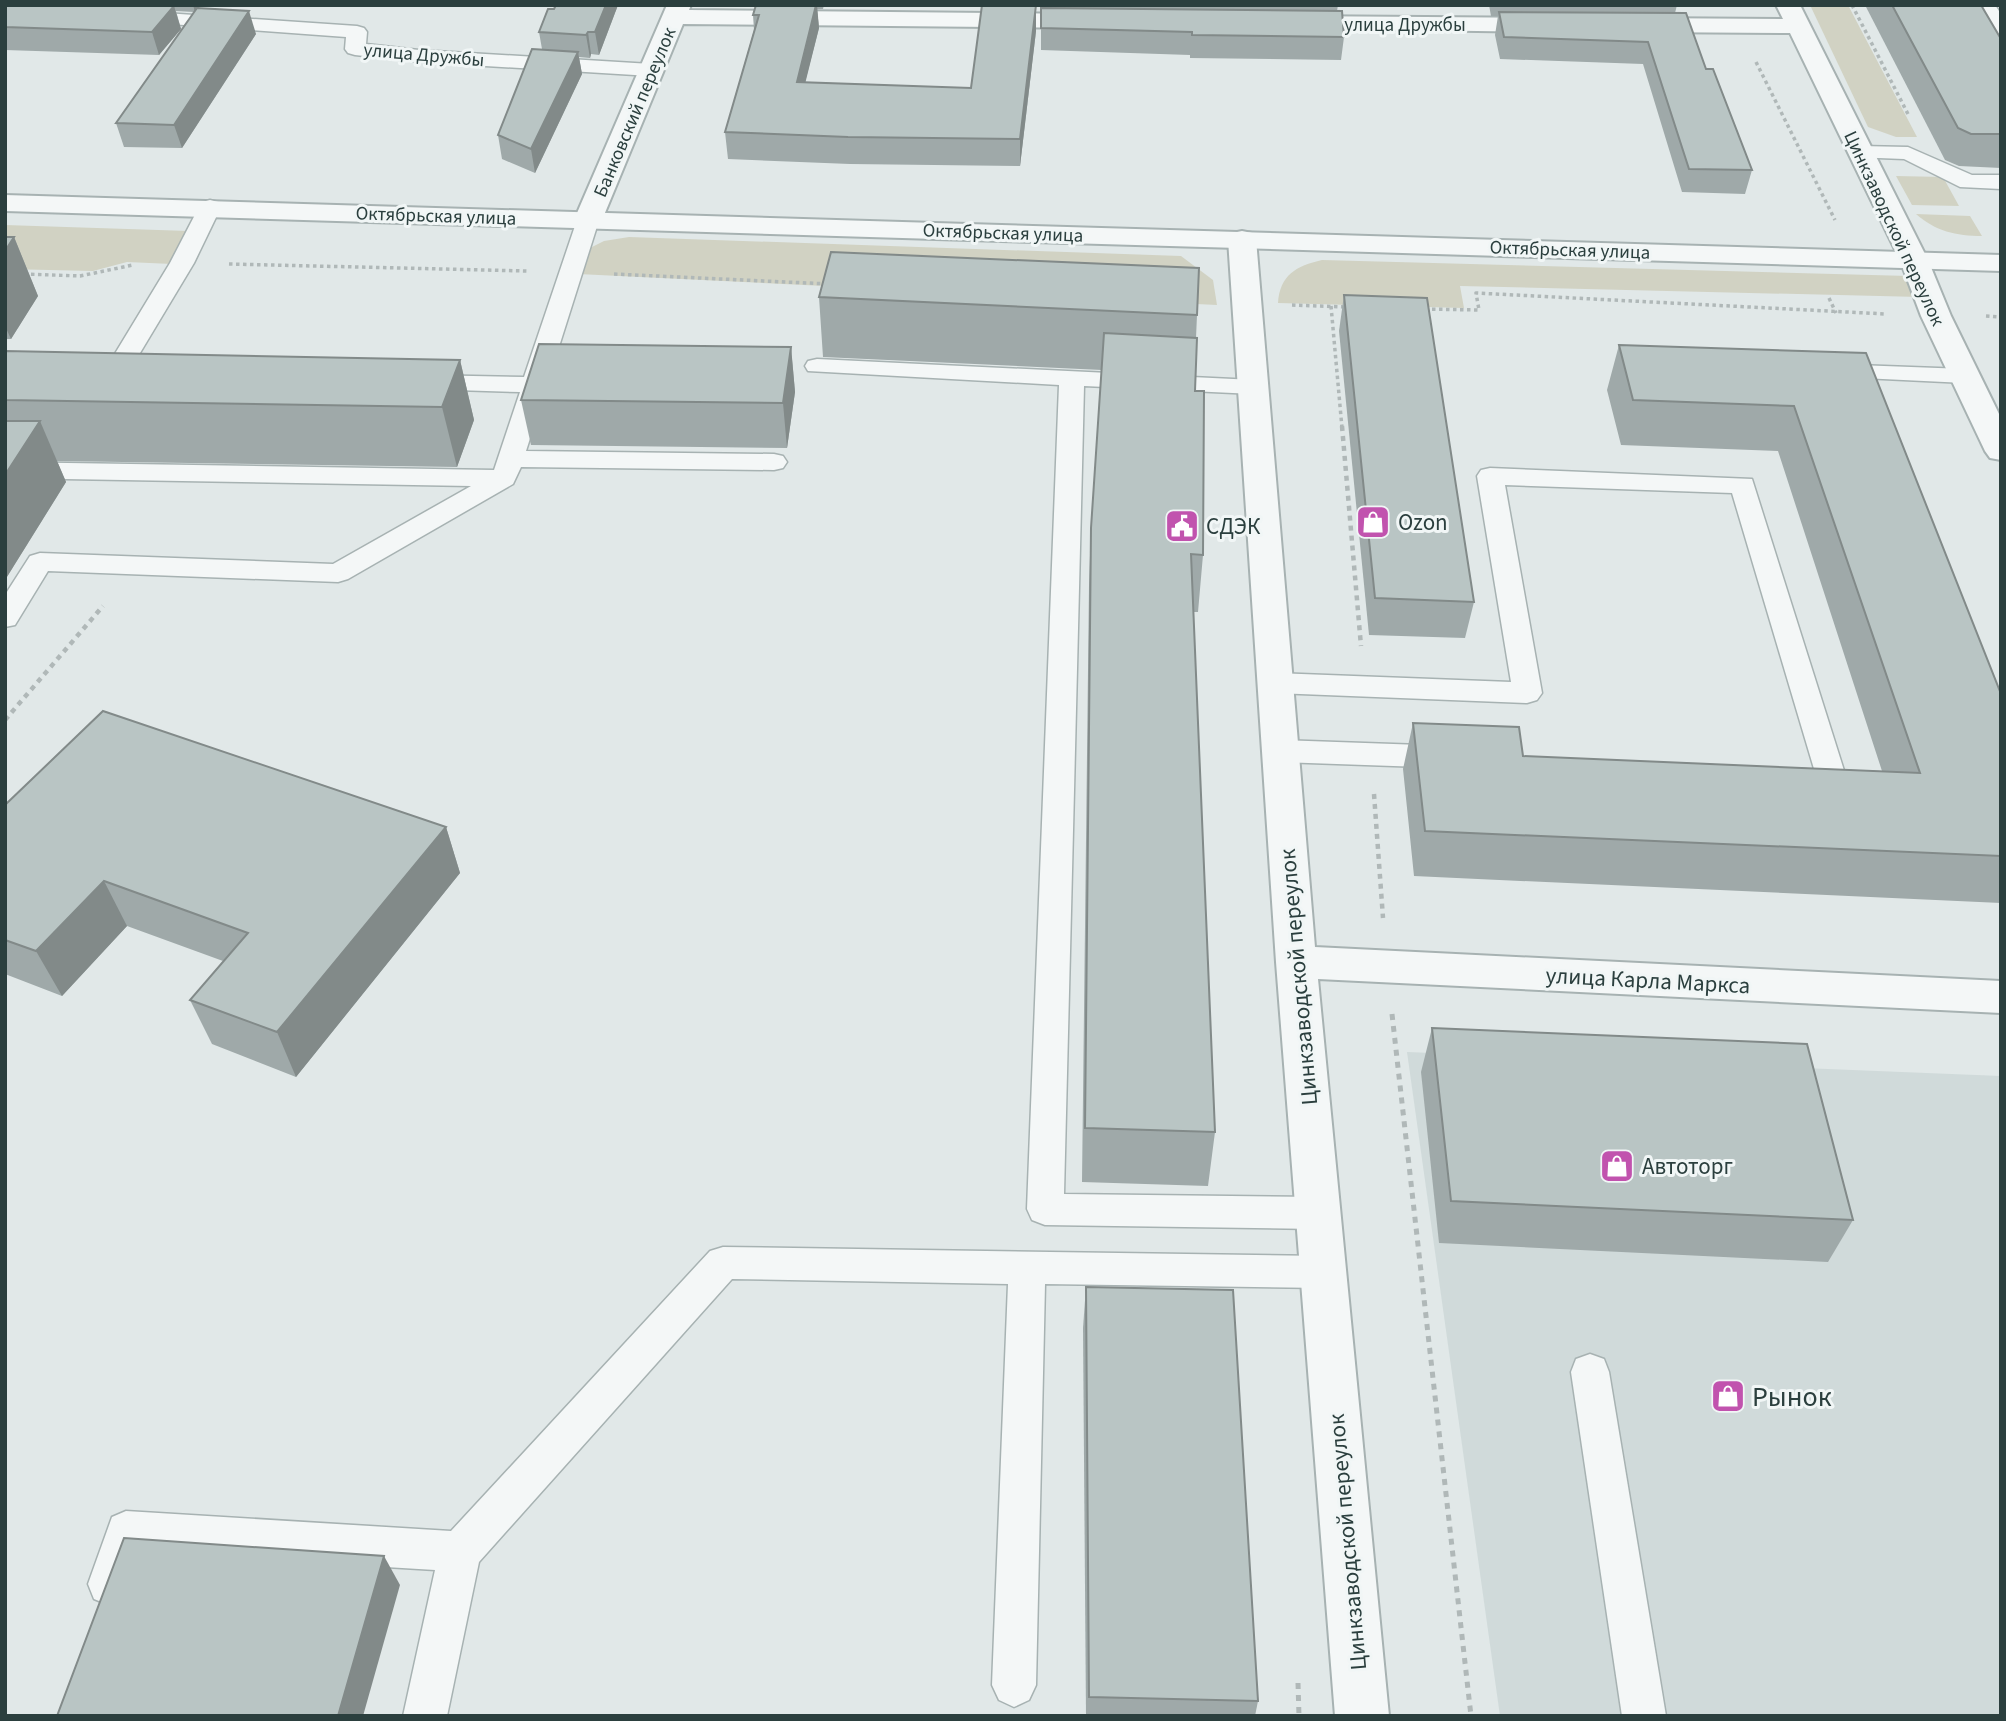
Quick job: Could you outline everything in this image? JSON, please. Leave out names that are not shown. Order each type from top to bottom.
[{"type":"street","points":[[677,11],[1121,22]]},
{"type":"street","name":"Банковский переулок","points":[[588,220],[677,11]]},
{"type":"street","points":[[1616,25],[1737,25],[1793,15]]},
{"type":"street","name":"Цинкзаводской переулок","points":[[1793,15],[1914,260],[1936,316],[2001,450]]},
{"type":"street","name":"улица Дружбы","points":[[1260,23],[1575,25]]},
{"type":"street","name":"Октябрьская улица","points":[[5,203],[210,207],[2001,263]]},
{"type":"street","name":"Цинкзаводской переулок","points":[[1242,239],[1296,962],[1362,1716]]},
{"type":"street","name":"улица Карла Маркса","points":[[1296,962],[2001,997]]},
{"type":"lane","points":[[1985,5],[2001,29]]},
{"type":"lane","name":"улица Дружбы","points":[[114,16],[357,32],[355,50],[651,70]]},
{"type":"lane","points":[[1860,152],[1908,153],[1968,182],[2001,182]]},
{"type":"lane","points":[[155,376],[114,374],[182,262],[210,207]]},
{"type":"lane","points":[[5,618],[40,562],[338,573],[507,468],[588,220]]},
{"type":"lane","points":[[817,366],[1254,387]]},
{"type":"lane","points":[[1801,370],[1965,376]]},
{"type":"lane","points":[[1072,378],[1045,1209],[1317,1213]]},
{"type":"lane","points":[[399,382],[534,385]]},
{"type":"lane","points":[[5,470],[507,468],[774,462]]},
{"type":"lane","points":[[1275,683],[1527,693],[1490,476],[1743,485],[1838,799],[1797,797]]},
{"type":"lane","points":[[1280,751],[1480,759]]},
{"type":"lane","points":[[425,1716],[460,1552],[723,1262],[1323,1272]]},
{"type":"lane","points":[[1014,1685],[1027,1267]]},
{"type":"lane","points":[[1590,1372],[1644,1716]]},
{"type":"lane","points":[[96,1624],[126,1531],[460,1552]]},
{"type":"path","points":[[1425,309],[1479,310],[1476,293],[1836,313],[1798,229],[1840,229],[1737,25]]},
{"type":"path","points":[[18,274],[80,276],[149,262],[182,262],[570,272],[832,284]]},
{"type":"path","points":[[1246,304],[1357,307]]},
{"type":"path","points":[[5,720],[107,601]]},
{"type":"shaded area","points":[[1810,5],[1848,5],[1917,137],[1896,137],[1868,127]]},
{"type":"shaded area","points":[[1896,176],[1943,177],[1959,206],[1912,205]]},
{"type":"shaded area","points":[[1916,214],[1970,216],[1982,236],[1946,231],[1931,225]]},
{"type":"shaded area","points":[[5,225],[189,231],[172,264],[127,262],[93,271],[5,269]]},
{"type":"shaded area","points":[[629,237],[1181,256],[1213,280],[1217,305],[578,274],[584,251],[604,241]]},
{"type":"shaded area","points":[[1322,260],[1909,276],[1920,297],[1460,286],[1464,308],[1278,303],[1282,285],[1291,273],[1304,265]]},
{"type":"shaded area","name":"Рынок","points":[[1407,1052],[2001,1076],[2001,1716],[1500,1716]]},
{"type":"building","points":[[5,5],[174,6],[152,32],[5,27]]},
{"type":"building","points":[[556,5],[606,5],[595,32],[588,32],[586,35],[539,32],[548,9],[554,9]]},
{"type":"building","points":[[756,5],[816,5],[797,82],[971,88],[982,5],[1036,5],[1020,139],[725,132],[759,15],[753,15]]},
{"type":"building","points":[[1892,5],[1981,5],[2001,39],[2001,134],[1971,134],[1958,128]]},
{"type":"building","points":[[197,8],[249,11],[174,125],[116,123]]},
{"type":"building","points":[[1041,8],[1342,11],[1344,37],[1192,35],[1192,32],[1041,28]]},
{"type":"building","points":[[1499,12],[1686,13],[1706,69],[1713,69],[1752,170],[1689,169],[1648,42],[1504,37]]},
{"type":"building","points":[[532,49],[578,52],[531,149],[498,135]]},
{"type":"building","points":[[5,237],[14,237],[5,251]]},
{"type":"building","points":[[831,252],[1199,268],[1197,315],[819,297]]},
{"type":"building","points":[[1344,295],[1427,298],[1474,602],[1375,598]]},
{"type":"building","points":[[1104,333],[1197,338],[1195,391],[1204,391],[1203,555],[1191,554],[1215,1132],[1085,1128],[1091,528]]},
{"type":"building","points":[[539,344],[791,347],[783,403],[521,400]]},
{"type":"building","points":[[1619,345],[1866,353],[2001,694],[2001,856],[1425,831],[1413,723],[1519,727],[1523,756],[1920,773],[1794,406],[1633,400]]},
{"type":"building","points":[[5,351],[460,360],[442,407],[5,400]]},
{"type":"building","points":[[5,421],[40,421],[5,475]]},
{"type":"building","points":[[103,711],[446,827],[277,1032],[190,1000],[248,933],[104,881],[36,951],[5,940],[5,805]]},
{"type":"building","name":"Автоторг","points":[[1432,1028],[1807,1044],[1853,1220],[1451,1201]]},
{"type":"building","points":[[1086,1287],[1233,1290],[1258,1701],[1089,1697]]},
{"type":"building","points":[[124,1538],[384,1556],[338,1716],[57,1716]]},
{"type":"place","name":"Ozon","points":[[1373,522]]},
{"type":"place","name":"СДЭК","points":[[1182,526]]},
{"type":"place","name":"Автоторг","points":[[1617,1166]]},
{"type":"place","name":"Рынок","points":[[1728,1396]]}]
